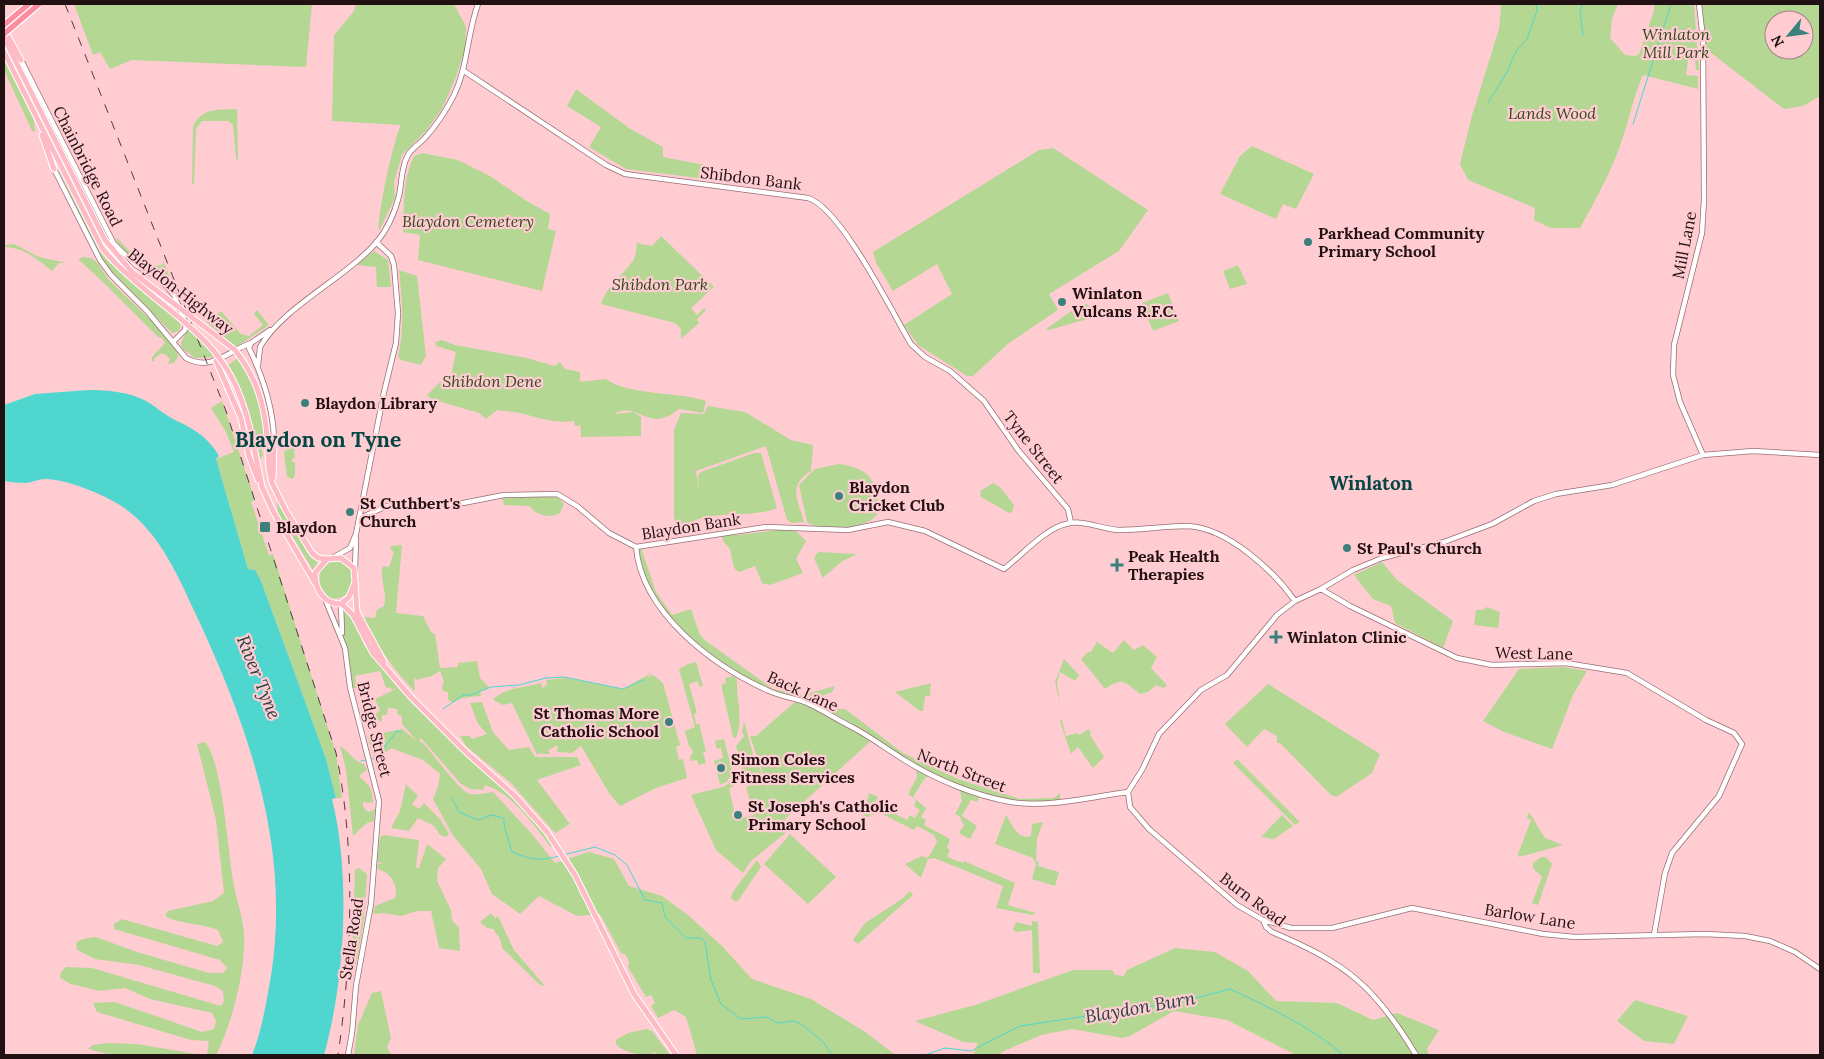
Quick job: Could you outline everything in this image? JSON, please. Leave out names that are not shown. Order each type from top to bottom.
[{"type":"highway","points":[[4,25],[28,4]]},
{"type":"highway","points":[[4,36],[39,4]]},
{"type":"main road","points":[[4,29],[21,60]]},
{"type":"main road","name":"Blaydon Highway","points":[[4,36],[104,240],[132,272],[235,350],[247,366],[259,388],[265,413],[272,483],[309,549],[318,558],[331,558]]},
{"type":"main road","name":"Blaydon Highway","points":[[4,52],[102,248],[122,271],[190,326],[218,355],[231,374],[245,405],[262,487],[273,511],[319,590]]},
{"type":"main road","points":[[36,118],[54,169]]},
{"type":"main road","points":[[216,362],[241,418],[249,456],[262,487]]},
{"type":"main road","points":[[272,483],[274,439]]},
{"type":"main road","points":[[390,672],[357,612],[355,573],[348,562],[331,558],[315,573],[319,590],[325,599],[330,603],[342,604],[350,610],[368,645],[390,672],[436,724],[514,795],[547,832],[581,887],[634,994],[676,1055]]},
{"type":"main road","points":[[342,604],[347,599],[355,582]]},
{"type":"street","points":[[54,169],[100,260],[186,358],[194,362],[208,364],[216,362],[252,343],[273,328],[376,242],[394,212],[408,154],[436,124],[455,93],[464,71],[469,48],[470,27],[478,4]]},
{"type":"street","name":"Mill Lane","points":[[1699,4],[1703,39],[1704,200],[1702,233],[1674,345],[1673,375],[1680,402],[1703,455]]},
{"type":"street","name":"Chainbridge Road","points":[[21,60],[114,244],[136,265],[160,279],[174,295],[186,324],[185,330],[173,342]]},
{"type":"street","name":"Shibdon Bank","points":[[464,71],[606,166],[625,174],[816,201],[841,228],[911,344],[972,389]]},
{"type":"street","points":[[331,558],[350,548],[356,534],[384,392],[396,343],[398,313],[394,265],[390,256],[376,242]]},
{"type":"street","points":[[233,352],[256,352],[273,328]]},
{"type":"street","points":[[252,343],[257,343],[260,348],[258,367]]},
{"type":"street","points":[[252,343],[251,351],[270,406],[274,439]]},
{"type":"street","name":"Tyne Street","points":[[972,389],[984,401],[1018,450],[1065,506],[1070,513],[1071,523]]},
{"type":"street","points":[[1128,792],[1157,738],[1201,690],[1228,675],[1277,615],[1295,601],[1321,589],[1353,570],[1375,561],[1444,542],[1492,524],[1534,501],[1556,494],[1612,486],[1703,455],[1753,451],[1820,455]]},
{"type":"street","name":"Blaydon Bank","points":[[360,518],[387,506],[463,503],[504,494],[557,494],[577,506],[609,534],[636,547],[766,527],[848,530],[888,522],[926,531],[1004,569],[1052,530],[1071,523]]},
{"type":"street","points":[[1071,523],[1118,530],[1176,526],[1204,528],[1232,541],[1285,587],[1295,601]]},
{"type":"street","points":[[355,573],[356,534]]},
{"type":"street","name":"Back Lane","points":[[636,547],[641,571],[649,592],[679,630],[702,650],[750,681],[769,691],[806,703],[884,746]]},
{"type":"street","name":"West Lane","points":[[1321,589],[1350,606],[1457,658],[1492,665],[1566,663],[1626,673],[1706,720],[1734,733],[1742,744],[1719,796],[1672,853],[1665,873],[1654,935]]},
{"type":"street","name":"Bridge Street","points":[[325,599],[342,639]]},
{"type":"street","name":"Bridge Street","points":[[342,604],[340,616],[342,639],[355,705],[379,801],[378,826]]},
{"type":"street","name":"North Street","points":[[884,746],[933,775],[994,798],[1031,804],[1128,792]]},
{"type":"street","name":"Burn Road","points":[[1128,792],[1130,807],[1149,829],[1237,905],[1263,920],[1266,927],[1272,932],[1332,960],[1366,987],[1386,1009],[1416,1055]]},
{"type":"street","name":"Stella Road","points":[[348,1055],[356,986],[368,927],[378,826]]},
{"type":"street","name":"Barlow Lane","points":[[1263,920],[1291,928],[1332,928],[1412,908],[1543,934],[1574,937],[1705,934],[1763,939],[1795,952],[1820,969]]},
{"type":"green space","points":[[74,4],[312,4],[306,67],[132,60],[110,69],[100,52],[93,55]]},
{"type":"green space","points":[[356,4],[454,4],[466,27],[465,49],[456,77],[442,109],[425,132],[402,155],[394,182],[395,198],[379,231],[387,177],[394,145],[401,125],[332,121],[334,35],[354,11]]},
{"type":"green space","name":"Lands Wood","points":[[1496,4],[1618,4],[1612,19],[1610,38],[1625,55],[1635,56],[1639,54],[1654,11],[1654,4],[1694,4],[1699,70],[1696,70],[1695,59],[1688,60],[1686,75],[1698,76],[1698,89],[1643,75],[1614,161],[1580,228],[1550,228],[1534,220],[1535,208],[1468,180],[1460,164],[1471,119],[1499,29],[1501,6]]},
{"type":"green space","points":[[1702,4],[1820,4],[1820,96],[1803,106],[1784,109],[1706,49]]},
{"type":"green space","points":[[4,59],[34,120],[35,132],[32,131],[4,70]]},
{"type":"green space","points":[[576,89],[629,128],[663,147],[663,157],[710,166],[714,174],[706,179],[626,169],[589,147],[601,127],[567,106]]},
{"type":"green space","points":[[237,109],[238,160],[236,159],[233,125],[228,121],[202,121],[196,129],[194,184],[192,185],[193,126],[201,115],[206,113],[217,110]]},
{"type":"green space","points":[[46,143],[95,241],[107,260],[181,323],[179,331],[172,333],[114,274],[99,255]]},
{"type":"green space","points":[[1252,146],[1314,174],[1296,209],[1283,204],[1276,219],[1220,194],[1240,156]]},
{"type":"green space","points":[[1053,148],[1148,210],[1119,251],[1049,294],[1058,310],[1009,343],[973,376],[967,376],[918,345],[904,325],[952,294],[937,264],[893,291],[876,263],[873,252],[1039,150]]},
{"type":"green space","name":"Blaydon Cemetery","points":[[422,153],[458,160],[490,176],[525,200],[550,214],[548,229],[556,231],[542,291],[418,260],[420,235],[403,232],[406,183],[410,165],[414,156]]},
{"type":"green space","name":"Shibdon Park","points":[[661,236],[714,287],[691,308],[697,315],[704,308],[706,310],[697,319],[699,323],[681,339],[681,329],[675,323],[601,304],[611,286],[633,260],[637,243],[652,246]]},
{"type":"green space","points":[[116,237],[137,257],[150,265],[157,266],[163,264],[163,260],[174,288],[131,256],[118,243]]},
{"type":"green space","points":[[14,244],[39,257],[67,263],[59,263],[52,271],[24,251],[4,247],[4,245]]},
{"type":"green space","points":[[374,251],[388,260],[391,287],[377,287],[376,267],[357,265]]},
{"type":"green space","points":[[84,257],[91,258],[97,262],[109,280],[155,324],[178,353],[174,363],[168,364],[170,359],[165,354],[160,354],[154,359],[155,362],[152,361],[152,357],[165,343],[162,338],[158,337],[78,259]]},
{"type":"green space","points":[[1238,265],[1247,284],[1230,289],[1223,271]]},
{"type":"green space","points":[[399,270],[417,276],[426,356],[421,365],[401,360],[398,356],[402,324]]},
{"type":"green space","points":[[1168,293],[1179,321],[1153,331],[1142,303]]},
{"type":"green space","points":[[1087,304],[1094,314],[1091,318],[1049,330],[1046,329],[1080,305]]},
{"type":"green space","points":[[257,310],[269,325],[236,347],[206,322],[221,311],[241,334],[249,336],[263,325],[254,314]]},
{"type":"green space","points":[[188,328],[217,357],[195,358],[182,348],[181,343]]},
{"type":"green space","name":"Shibdon Dene","points":[[442,340],[455,345],[527,358],[554,366],[560,362],[565,369],[580,372],[580,382],[606,379],[640,391],[706,401],[703,413],[679,409],[659,419],[634,412],[641,417],[641,436],[581,437],[580,422],[579,426],[575,426],[574,421],[540,419],[517,412],[497,410],[486,419],[479,413],[431,399],[427,395],[440,382],[461,386],[462,378],[451,376],[456,352],[436,346],[435,342]],"holes":[[[623,411],[634,412],[614,414]]]},
{"type":"green space","points":[[238,358],[253,386],[262,416],[265,438],[261,443],[263,456],[258,461],[248,412],[240,388],[228,365]]},
{"type":"green space","points":[[222,401],[255,500],[251,502],[269,555],[273,554],[336,754],[342,798],[336,798],[326,759],[261,581],[255,570],[248,569],[216,459],[234,452],[226,432],[211,408]]},
{"type":"green space","points":[[708,406],[745,412],[791,440],[813,445],[811,471],[799,482],[796,494],[804,522],[792,523],[787,520],[766,446],[696,471],[699,489],[698,475],[701,472],[754,453],[761,453],[777,508],[753,513],[701,518],[691,522],[682,529],[674,519],[674,430],[681,413],[704,414]]},
{"type":"green space","points":[[288,448],[294,448],[295,458],[292,459],[292,462],[295,462],[295,475],[293,479],[287,477],[284,452]]},
{"type":"green space","name":"Blaydon Cricket Club","points":[[839,464],[859,469],[871,479],[877,495],[877,515],[863,524],[843,528],[823,528],[807,522],[799,485],[815,469]]},
{"type":"green space","points":[[993,483],[1000,487],[1014,505],[1012,512],[1009,513],[981,497],[980,491]]},
{"type":"green space","points":[[502,497],[557,497],[564,504],[560,513],[547,516],[539,514],[529,506],[504,505]]},
{"type":"green space","points":[[277,501],[311,558],[318,562],[313,570],[278,513]]},
{"type":"green space","points":[[785,529],[796,531],[806,541],[796,559],[803,573],[770,585],[762,583],[755,566],[739,572],[734,568],[730,549],[723,541],[722,535],[738,535]]},
{"type":"green space","points":[[402,545],[396,613],[423,616],[431,632],[435,634],[440,668],[458,667],[458,663],[477,661],[480,678],[489,687],[486,690],[480,691],[481,696],[462,698],[452,703],[448,699],[448,692],[443,691],[444,682],[440,671],[432,676],[416,680],[414,677],[415,692],[386,657],[368,628],[363,617],[375,618],[377,610],[384,606],[385,596],[382,571],[383,566],[389,567],[394,552],[390,549],[391,546]]},
{"type":"green space","points":[[636,547],[641,548],[656,592],[672,615],[691,609],[700,635],[706,641],[773,689],[803,695],[835,686],[832,692],[806,702],[819,709],[818,703],[826,697],[830,708],[845,709],[903,753],[958,779],[1020,799],[1054,798],[1060,793],[1060,798],[1057,802],[1031,804],[981,794],[977,802],[971,800],[962,816],[977,826],[970,839],[959,833],[964,825],[960,817],[955,814],[962,801],[959,785],[933,775],[925,778],[913,797],[926,808],[921,817],[926,820],[924,825],[950,839],[947,848],[950,850],[947,857],[963,863],[964,861],[1015,883],[1008,905],[1035,913],[1033,915],[996,908],[1003,886],[934,858],[928,859],[921,878],[905,864],[922,856],[928,858],[937,842],[934,835],[917,826],[914,830],[876,811],[874,815],[871,814],[869,817],[863,817],[869,793],[878,797],[875,803],[907,820],[910,815],[915,818],[920,810],[914,806],[916,800],[908,794],[917,777],[916,767],[873,739],[785,819],[789,830],[751,861],[743,873],[716,850],[691,795],[726,786],[738,772],[740,778],[733,780],[734,786],[729,788],[735,815],[741,814],[742,818],[754,815],[746,787],[751,785],[749,777],[745,777],[743,771],[740,770],[754,755],[769,792],[750,736],[756,736],[797,700],[741,676],[681,632],[650,596]]},
{"type":"green space","points":[[818,552],[857,554],[841,562],[823,578],[814,558]]},
{"type":"green space","points":[[341,561],[351,567],[352,586],[346,595],[336,599],[329,598],[319,585],[320,571],[330,562]]},
{"type":"green space","points":[[1382,562],[1397,580],[1453,621],[1443,648],[1395,623],[1391,606],[1373,599],[1354,575]]},
{"type":"green space","points":[[342,604],[351,610],[364,645],[398,688],[392,690],[390,687],[386,688],[380,671],[355,676],[357,688],[351,688],[340,616]]},
{"type":"green space","points":[[1487,607],[1500,612],[1498,628],[1474,625],[1476,610],[1482,610]]},
{"type":"green space","points":[[1124,640],[1134,650],[1143,645],[1157,657],[1151,668],[1167,685],[1164,688],[1156,685],[1148,692],[1140,694],[1127,684],[1120,682],[1105,689],[1081,659],[1088,652],[1091,652],[1097,642],[1113,653]]},
{"type":"green space","points":[[1064,659],[1079,675],[1075,681],[1060,672],[1057,683],[1060,704],[1055,682]]},
{"type":"green space","points":[[696,662],[703,686],[699,687],[698,681],[689,684],[697,713],[694,714],[696,724],[699,723],[706,752],[703,752],[706,763],[698,765],[697,760],[691,761],[690,757],[693,752],[691,747],[689,747],[685,731],[695,727],[679,669]]},
{"type":"green space","points":[[1563,667],[1587,671],[1573,695],[1552,749],[1504,732],[1483,721],[1519,669]]},
{"type":"green space","points":[[653,672],[646,678],[653,675],[663,683],[680,745],[676,747],[679,760],[683,759],[687,778],[656,788],[620,806],[609,793],[581,746],[572,753],[557,752],[558,745],[548,750],[550,754],[541,754],[543,752],[537,755],[512,703],[503,705],[493,700],[509,690],[541,683],[542,688],[547,685],[546,680],[566,678],[623,689]]},
{"type":"green space","points":[[733,676],[737,679],[740,716],[736,738],[733,737],[722,689],[722,684],[726,683],[725,678]]},
{"type":"green space","points":[[931,683],[930,696],[925,696],[923,711],[920,711],[895,692]]},
{"type":"green space","points":[[1268,684],[1380,754],[1372,773],[1336,797],[1331,795],[1280,743],[1277,743],[1277,736],[1264,729],[1247,747],[1225,724]]},
{"type":"green space","points":[[398,688],[518,804],[553,846],[551,847],[530,820],[504,794],[485,785],[483,790],[470,789],[461,784],[421,738],[419,742],[422,742],[465,792],[482,794],[493,792],[531,833],[555,863],[589,852],[614,859],[629,886],[662,896],[688,915],[722,946],[752,979],[811,999],[864,1031],[894,1054],[905,1055],[697,1055],[686,1017],[674,1010],[658,1018],[651,1006],[655,1003],[651,995],[646,997],[628,967],[629,962],[625,954],[621,953],[600,914],[577,916],[539,896],[520,914],[492,894],[481,869],[452,834],[433,799],[438,787],[440,774],[423,760],[391,748],[375,761],[367,736],[402,729],[417,741],[402,724],[402,716],[398,715],[397,709],[388,708],[387,715],[382,715],[382,722],[372,717],[380,710],[375,699]]},
{"type":"green space","points":[[482,702],[493,732],[509,750],[529,747],[535,757],[577,757],[581,765],[537,780],[570,824],[555,833],[512,784],[466,746],[460,736],[470,736],[472,739],[487,734],[478,724],[470,703]]},
{"type":"green space","points":[[1062,720],[1066,736],[1077,733],[1079,735],[1089,729],[1090,735],[1104,757],[1093,768],[1078,747],[1071,754],[1060,721]]},
{"type":"green space","points":[[744,721],[753,754],[739,768],[738,764],[741,763],[736,746],[744,736],[742,732]]},
{"type":"green space","points":[[724,739],[733,775],[725,783],[720,784],[714,761],[723,758],[721,748],[717,749],[715,741]]},
{"type":"green space","points":[[205,742],[211,753],[221,788],[234,886],[244,934],[243,964],[237,996],[216,1055],[207,1055],[209,1041],[191,1040],[97,1012],[93,1003],[115,1002],[202,1032],[214,1029],[216,1021],[212,1013],[150,999],[125,988],[99,991],[71,984],[60,978],[61,972],[66,967],[92,968],[221,1006],[224,1001],[223,991],[215,986],[139,965],[95,959],[77,950],[76,943],[83,939],[96,937],[137,952],[209,973],[223,973],[227,968],[220,960],[114,929],[114,924],[122,919],[217,946],[223,942],[218,930],[178,921],[165,916],[168,911],[213,901],[224,893],[216,820],[197,744]]},
{"type":"green space","points":[[340,746],[357,761],[364,764],[367,770],[359,776],[370,787],[373,803],[363,802],[363,807],[368,812],[375,809],[374,821],[367,823],[353,836],[346,770]]},
{"type":"green space","points":[[1237,759],[1300,822],[1295,825],[1233,763]]},
{"type":"green space","points":[[406,784],[418,796],[412,804],[419,809],[424,803],[440,819],[449,834],[446,837],[440,835],[434,826],[418,818],[409,831],[391,828],[400,811]]},
{"type":"green space","points":[[1529,812],[1545,838],[1563,845],[1519,857],[1518,854],[1531,820],[1527,818]]},
{"type":"green space","points":[[1006,815],[1016,831],[1026,837],[1031,836],[1032,824],[1043,822],[1037,839],[1036,861],[1039,862],[1038,866],[1059,872],[1055,886],[1032,879],[1036,864],[1033,858],[995,844]]},
{"type":"green space","points":[[1282,815],[1293,826],[1274,839],[1261,837]]},
{"type":"green space","points":[[790,834],[836,877],[808,904],[764,864]]},
{"type":"green space","points":[[384,835],[419,840],[416,868],[419,868],[427,844],[446,859],[438,868],[437,881],[451,910],[452,920],[459,928],[460,951],[439,948],[431,911],[417,911],[401,916],[383,913],[373,914],[375,906],[395,898],[396,893],[393,880],[378,869],[377,864],[384,863],[377,862],[380,837]]},
{"type":"green space","points":[[1541,857],[1546,857],[1552,864],[1538,905],[1532,903],[1542,877],[1533,868],[1533,863]]},
{"type":"green space","points":[[757,860],[761,867],[738,901],[735,901],[731,898],[732,893]]},
{"type":"green space","points":[[359,868],[367,874],[364,918],[356,965],[352,963],[355,870]]},
{"type":"green space","points":[[910,891],[913,895],[858,944],[853,940],[865,923],[902,899]]},
{"type":"green space","points":[[491,913],[495,918],[498,916],[514,950],[545,986],[540,985],[502,948],[500,939],[493,929],[487,928],[480,922]]},
{"type":"green space","points":[[1032,921],[1038,922],[1040,973],[1033,973],[1032,930],[1015,932],[1013,929],[1016,922],[1032,926]]},
{"type":"green space","points":[[1175,948],[1215,952],[1248,971],[1276,1001],[1337,1003],[1373,1020],[1397,1013],[1439,1030],[1427,1049],[1429,1055],[1296,1055],[1227,1020],[1174,1011],[1130,1036],[1122,1038],[1072,1029],[1041,1035],[999,1055],[973,1055],[978,1043],[963,1042],[915,1021],[975,1005],[1073,970],[1112,970],[1115,975],[1124,976],[1127,970]]},
{"type":"green space","points":[[381,991],[391,1038],[387,1047],[391,1055],[354,1055],[358,1025],[372,993]]},
{"type":"green space","points":[[1635,1000],[1688,1016],[1674,1044],[1644,1041],[1617,1021]]},
{"type":"green space","points":[[646,1029],[652,1031],[670,1055],[658,1055],[654,1052],[652,1055],[632,1053],[623,1050],[616,1044],[616,1040],[628,1033]]},
{"type":"green space","points":[[108,1043],[137,1044],[202,1055],[111,1055],[88,1049],[93,1045]]},
{"type":"water","name":"River Tyne","points":[[89,390],[118,392],[133,395],[146,401],[200,434],[215,449],[219,456],[216,459],[248,569],[255,570],[261,581],[326,759],[336,798],[332,799],[342,861],[343,927],[337,994],[324,1055],[252,1055],[265,1009],[275,944],[276,896],[272,849],[264,802],[252,756],[237,711],[199,621],[168,559],[159,544],[136,518],[123,507],[86,488],[43,479],[26,483],[4,481],[4,405],[35,394]]},
{"type":"waterway","points":[[1488,103],[1507,72],[1516,51],[1527,39],[1537,11],[1536,4]]},
{"type":"waterway","points":[[1583,4],[1580,11],[1583,35]]},
{"type":"waterway","points":[[1633,124],[1671,4]]},
{"type":"waterway","points":[[443,709],[463,695],[471,695],[491,687],[519,685],[546,678],[564,677],[623,689],[643,680]]},
{"type":"waterway","name":"Blaydon Burn","points":[[370,759],[376,758],[397,731],[401,732]]},
{"type":"waterway","name":"Blaydon Burn","points":[[361,761],[366,760]]},
{"type":"waterway","name":"Blaydon Burn","points":[[452,798],[459,812],[478,820],[491,815],[504,818],[504,825],[512,852],[536,859],[559,856]]},
{"type":"waterway","name":"Blaydon Burn","points":[[563,855],[595,847],[615,855],[627,865],[645,900],[662,903],[665,917],[686,938],[701,938],[705,942],[711,980],[721,1004],[741,1019],[767,1017],[778,1023],[794,1021],[803,1025],[824,1043],[832,1055]]},
{"type":"waterway","name":"Blaydon Burn","points":[[925,1055],[945,1048],[971,1051],[1020,1026],[1180,1002],[1230,989],[1304,1027],[1343,1055]]},
{"type":"railway","points":[[65,4],[226,411],[336,753],[347,827],[350,904],[343,1019],[338,1055]]},
{"type":"place","name":"Parkhead Community Primary School","points":[[1308,242]]},
{"type":"place","name":"Winlaton Vulcans R.F.C.","points":[[1062,302]]},
{"type":"place","name":"Blaydon Library","points":[[305,403]]},
{"type":"place","name":"Blaydon Cricket Club","points":[[839,496]]},
{"type":"place","name":"St Cuthbert's Church","points":[[350,512]]},
{"type":"place","name":"Blaydon","points":[[265,527]]},
{"type":"place","name":"St Paul's Church","points":[[1347,548]]},
{"type":"place","name":"Peak Health Therapies","points":[[1117,565]]},
{"type":"place","name":"Winlaton Clinic","points":[[1276,637]]},
{"type":"place","name":"St Thomas More Catholic School","points":[[669,722]]},
{"type":"place","name":"Simon Coles Fitness Services","points":[[721,768]]},
{"type":"place","name":"St Joseph's Catholic Primary School","points":[[738,815]]},
{"type":"district","name":"Blaydon on Tyne","points":[[318,439]]},
{"type":"district","name":"Winlaton","points":[[1371,483]]},
{"type":"park label","name":"Winlaton Mill Park","points":[[1676,43]]}]
